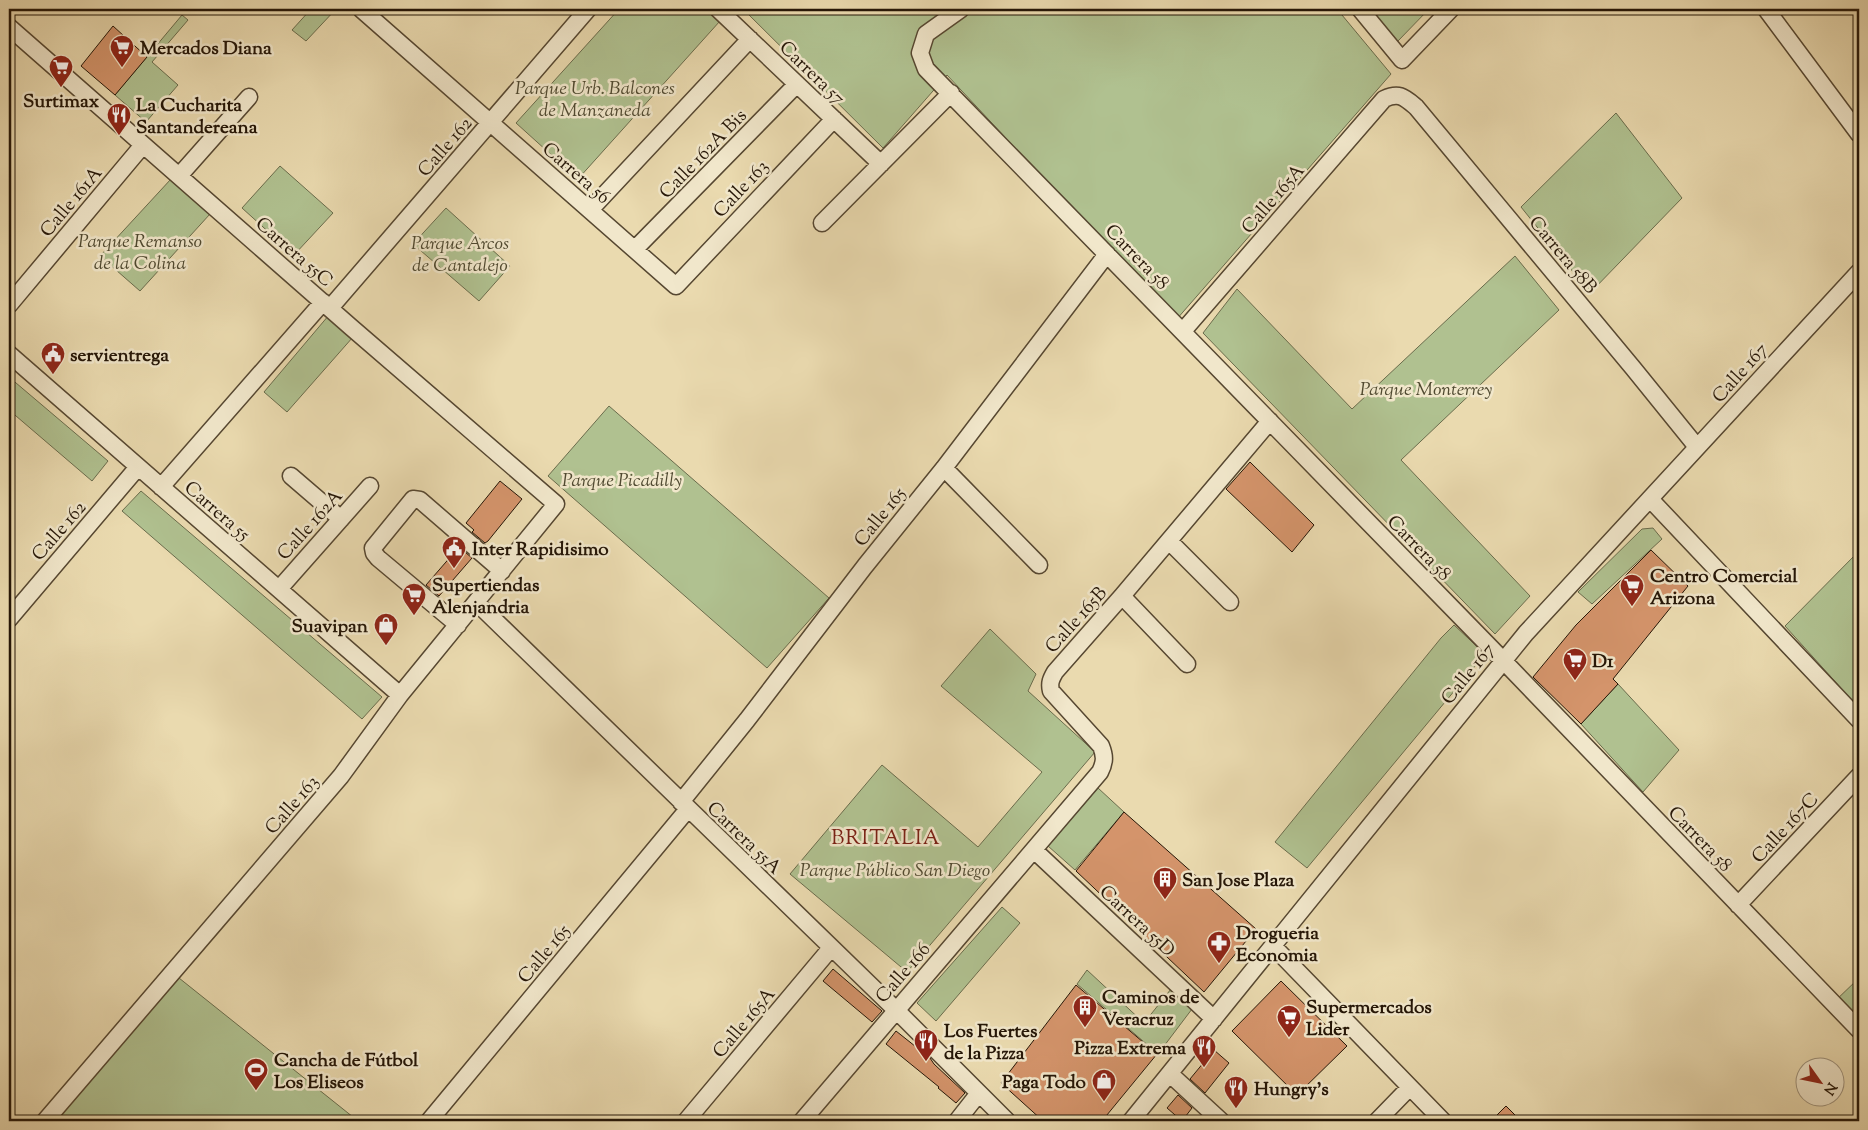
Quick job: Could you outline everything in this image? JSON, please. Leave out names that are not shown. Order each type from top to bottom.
[{"type":"street","name":"Carrera 56","points":[[361,9],[676,286]]},
{"type":"street","name":"Calle 162","points":[[161,487],[490,122],[588,9]]},
{"type":"street","name":"Carrera 57","points":[[718,9],[881,164]]},
{"type":"street","name":"Carrera 58","points":[[961,9],[926,34],[920,53],[926,69],[1503,660],[1859,1030]]},
{"type":"street","points":[[1360,9],[1402,60],[1451,9]]},
{"type":"street","points":[[1766,9],[1859,134]]},
{"type":"street","name":"Carrera 55C","points":[[9,27],[556,504]]},
{"type":"street","points":[[590,210],[750,39]]},
{"type":"street","name":"Calle 162A Bis","points":[[635,249],[797,84]]},
{"type":"street","points":[[822,223],[951,93]]},
{"type":"street","name":"Calle 165A","points":[[1183,331],[1384,99],[1394,95]]},
{"type":"street","name":"Carrera 58B","points":[[1394,95],[1405,98],[1416,108],[1697,447]]},
{"type":"street","points":[[178,176],[249,97]]},
{"type":"street","name":"Calle 163","points":[[676,286],[834,119]]},
{"type":"street","name":"Calle 161A","points":[[9,305],[143,145]]},
{"type":"street","name":"Calle 165","points":[[429,1121],[684,806],[837,602],[944,468],[1107,254]]},
{"type":"street","name":"Calle 167","points":[[1131,1121],[1503,660],[1557,598],[1859,272]]},
{"type":"street","name":"Carrera 55","points":[[9,354],[400,696]]},
{"type":"street","name":"Calle 165B","points":[[1034,850],[1100,772],[1104,763],[1101,746],[1051,691],[1051,680],[1055,672],[1270,421]]},
{"type":"street","name":"Calle 162","points":[[9,619],[138,467]]},
{"type":"street","points":[[944,468],[1039,564]]},
{"type":"street","points":[[291,476],[341,519]]},
{"type":"street","name":"Calle 162A","points":[[278,589],[370,486]]},
{"type":"street","points":[[458,625],[378,558],[373,548],[413,500],[416,499],[434,512],[502,571]]},
{"type":"street","points":[[1650,499],[1859,720]]},
{"type":"street","name":"Calle 163","points":[[45,1121],[341,776],[400,696],[556,504]]},
{"type":"street","points":[[1169,541],[1230,602]]},
{"type":"street","points":[[1122,596],[1187,664]]},
{"type":"street","name":"Carrera 55A","points":[[476,602],[896,1010],[1007,1121]]},
{"type":"street","name":"Calle 167C","points":[[1738,905],[1859,776]]},
{"type":"street","name":"Calle 166","points":[[802,1121],[1034,850]]},
{"type":"street","name":"Carrera 55D","points":[[1034,850],[1214,1019]]},
{"type":"street","points":[[1273,946],[1443,1121]]},
{"type":"street","name":"Calle 165A","points":[[686,1121],[831,948]]},
{"type":"street","points":[[1170,1074],[1221,1121]]},
{"type":"street","points":[[1377,1121],[1410,1087]]},
{"type":"street","points":[[957,1121],[979,1093]]},
{"type":"green space","points":[[311,9],[336,9],[306,41],[292,30]]},
{"type":"green space","name":"Parque Urb. Balcones de Manzaneda","points":[[619,9],[706,9],[720,21],[578,179],[516,123]]},
{"type":"green space","points":[[743,9],[1337,9],[1391,74],[1176,320],[947,75],[883,148]]},
{"type":"green space","points":[[1371,9],[1429,9],[1397,42]]},
{"type":"green space","points":[[182,15],[188,20],[152,62],[178,85],[146,122],[115,95]]},
{"type":"green space","points":[[1616,113],[1682,198],[1590,293],[1521,207]]},
{"type":"green space","points":[[280,166],[333,213],[294,255],[242,208]]},
{"type":"green space","name":"Parque Remanso de la Colina","points":[[171,179],[210,214],[140,291],[100,256]]},
{"type":"green space","name":"Parque Arcos de Cantalejo","points":[[446,208],[510,266],[479,301],[413,244]]},
{"type":"green space","name":"Parque Monterrey","points":[[1515,256],[1559,310],[1401,460],[1530,596],[1495,634],[1203,333],[1237,289],[1352,409]]},
{"type":"green space","points":[[329,315],[353,337],[287,412],[264,392]]},
{"type":"green space","points":[[9,377],[108,461],[92,481],[9,410]]},
{"type":"green space","name":"Parque Picadilly","points":[[609,406],[829,598],[767,668],[548,476]]},
{"type":"green space","points":[[141,491],[382,697],[362,719],[122,511]]},
{"type":"green space","points":[[1653,528],[1662,539],[1592,604],[1578,592],[1642,529]]},
{"type":"green space","points":[[1859,551],[1859,708],[1785,626]]},
{"type":"green space","points":[[1454,625],[1485,654],[1307,868],[1275,842],[1441,638]]},
{"type":"green space","name":"Parque Público San Diego","points":[[990,629],[1036,674],[1028,691],[1095,752],[907,972],[790,874],[882,765],[978,847],[1042,772],[941,686]]},
{"type":"green space","points":[[1618,684],[1679,750],[1643,792],[1581,724]]},
{"type":"green space","points":[[1098,788],[1124,812],[1075,870],[1048,846]]},
{"type":"green space","points":[[1002,907],[1020,923],[936,1021],[917,1003]]},
{"type":"green space","points":[[1087,970],[1144,1023],[1171,989],[1192,1009],[1158,1054],[1077,984]]},
{"type":"green space","points":[[179,978],[358,1121],[55,1121]]},
{"type":"green space","points":[[1859,978],[1859,1030],[1833,1003]]},
{"type":"building","points":[[113,26],[147,57],[115,95],[81,66]]},
{"type":"building","points":[[1250,462],[1314,525],[1292,552],[1226,489]]},
{"type":"building","points":[[500,481],[522,499],[485,543],[472,532],[474,530],[466,523]]},
{"type":"building","points":[[459,547],[472,558],[439,596],[426,585]]},
{"type":"building","name":"Centro Comercial Arizona","points":[[1651,550],[1688,586],[1613,679],[1618,684],[1581,724],[1533,677],[1576,625]]},
{"type":"building","name":"San Jose Plaza","points":[[1124,812],[1256,929],[1204,992],[1076,871]]},
{"type":"building","points":[[833,969],[882,1011],[872,1022],[823,981]]},
{"type":"building","name":"Supermercados Lider","points":[[1281,981],[1347,1046],[1297,1095],[1232,1031]]},
{"type":"building","name":"Caminos de Veracruz","points":[[1076,985],[1157,1054],[1102,1121],[1043,1121],[1001,1083]]},
{"type":"building","points":[[896,1031],[930,1058],[965,1093],[956,1103],[886,1044]]},
{"type":"building","points":[[1214,1050],[1229,1063],[1205,1093],[1190,1079]]},
{"type":"building","points":[[1178,1095],[1192,1108],[1182,1121],[1167,1108]]},
{"type":"building","points":[[1506,1106],[1521,1121],[1491,1121]]},
{"type":"place","name":"Mercados Diana","points":[[122,68]]},
{"type":"place","name":"Surtimax","points":[[61,88]]},
{"type":"place","name":"La Cucharita Santandereana","points":[[119,136]]},
{"type":"place","name":"servientrega","points":[[53,375]]},
{"type":"place","name":"Inter Rapidisimo","points":[[454,569]]},
{"type":"place","name":"Centro Comercial Arizona","points":[[1632,607]]},
{"type":"place","name":"Supertiendas Alenjandria","points":[[414,616]]},
{"type":"place","name":"Suavipan","points":[[386,646]]},
{"type":"place","name":"D1","points":[[1575,681]]},
{"type":"place","name":"San Jose Plaza","points":[[1165,900]]},
{"type":"place","name":"Drogueria Economia","points":[[1219,964]]},
{"type":"place","name":"Caminos de Veracruz","points":[[1085,1028]]},
{"type":"place","name":"Supermercados Lider","points":[[1289,1038]]},
{"type":"place","name":"Los Fuertes de la Pizza","points":[[926,1062]]},
{"type":"place","name":"Pizza Extrema","points":[[1204,1068]]},
{"type":"place","name":"Cancha de Fútbol Los Eliseos","points":[[256,1091]]},
{"type":"place","name":"Paga Todo","points":[[1104,1102]]},
{"type":"place","name":"Hungry's","points":[[1236,1109]]},
{"type":"district","name":"BRITALIA","points":[[886,837]]}]
